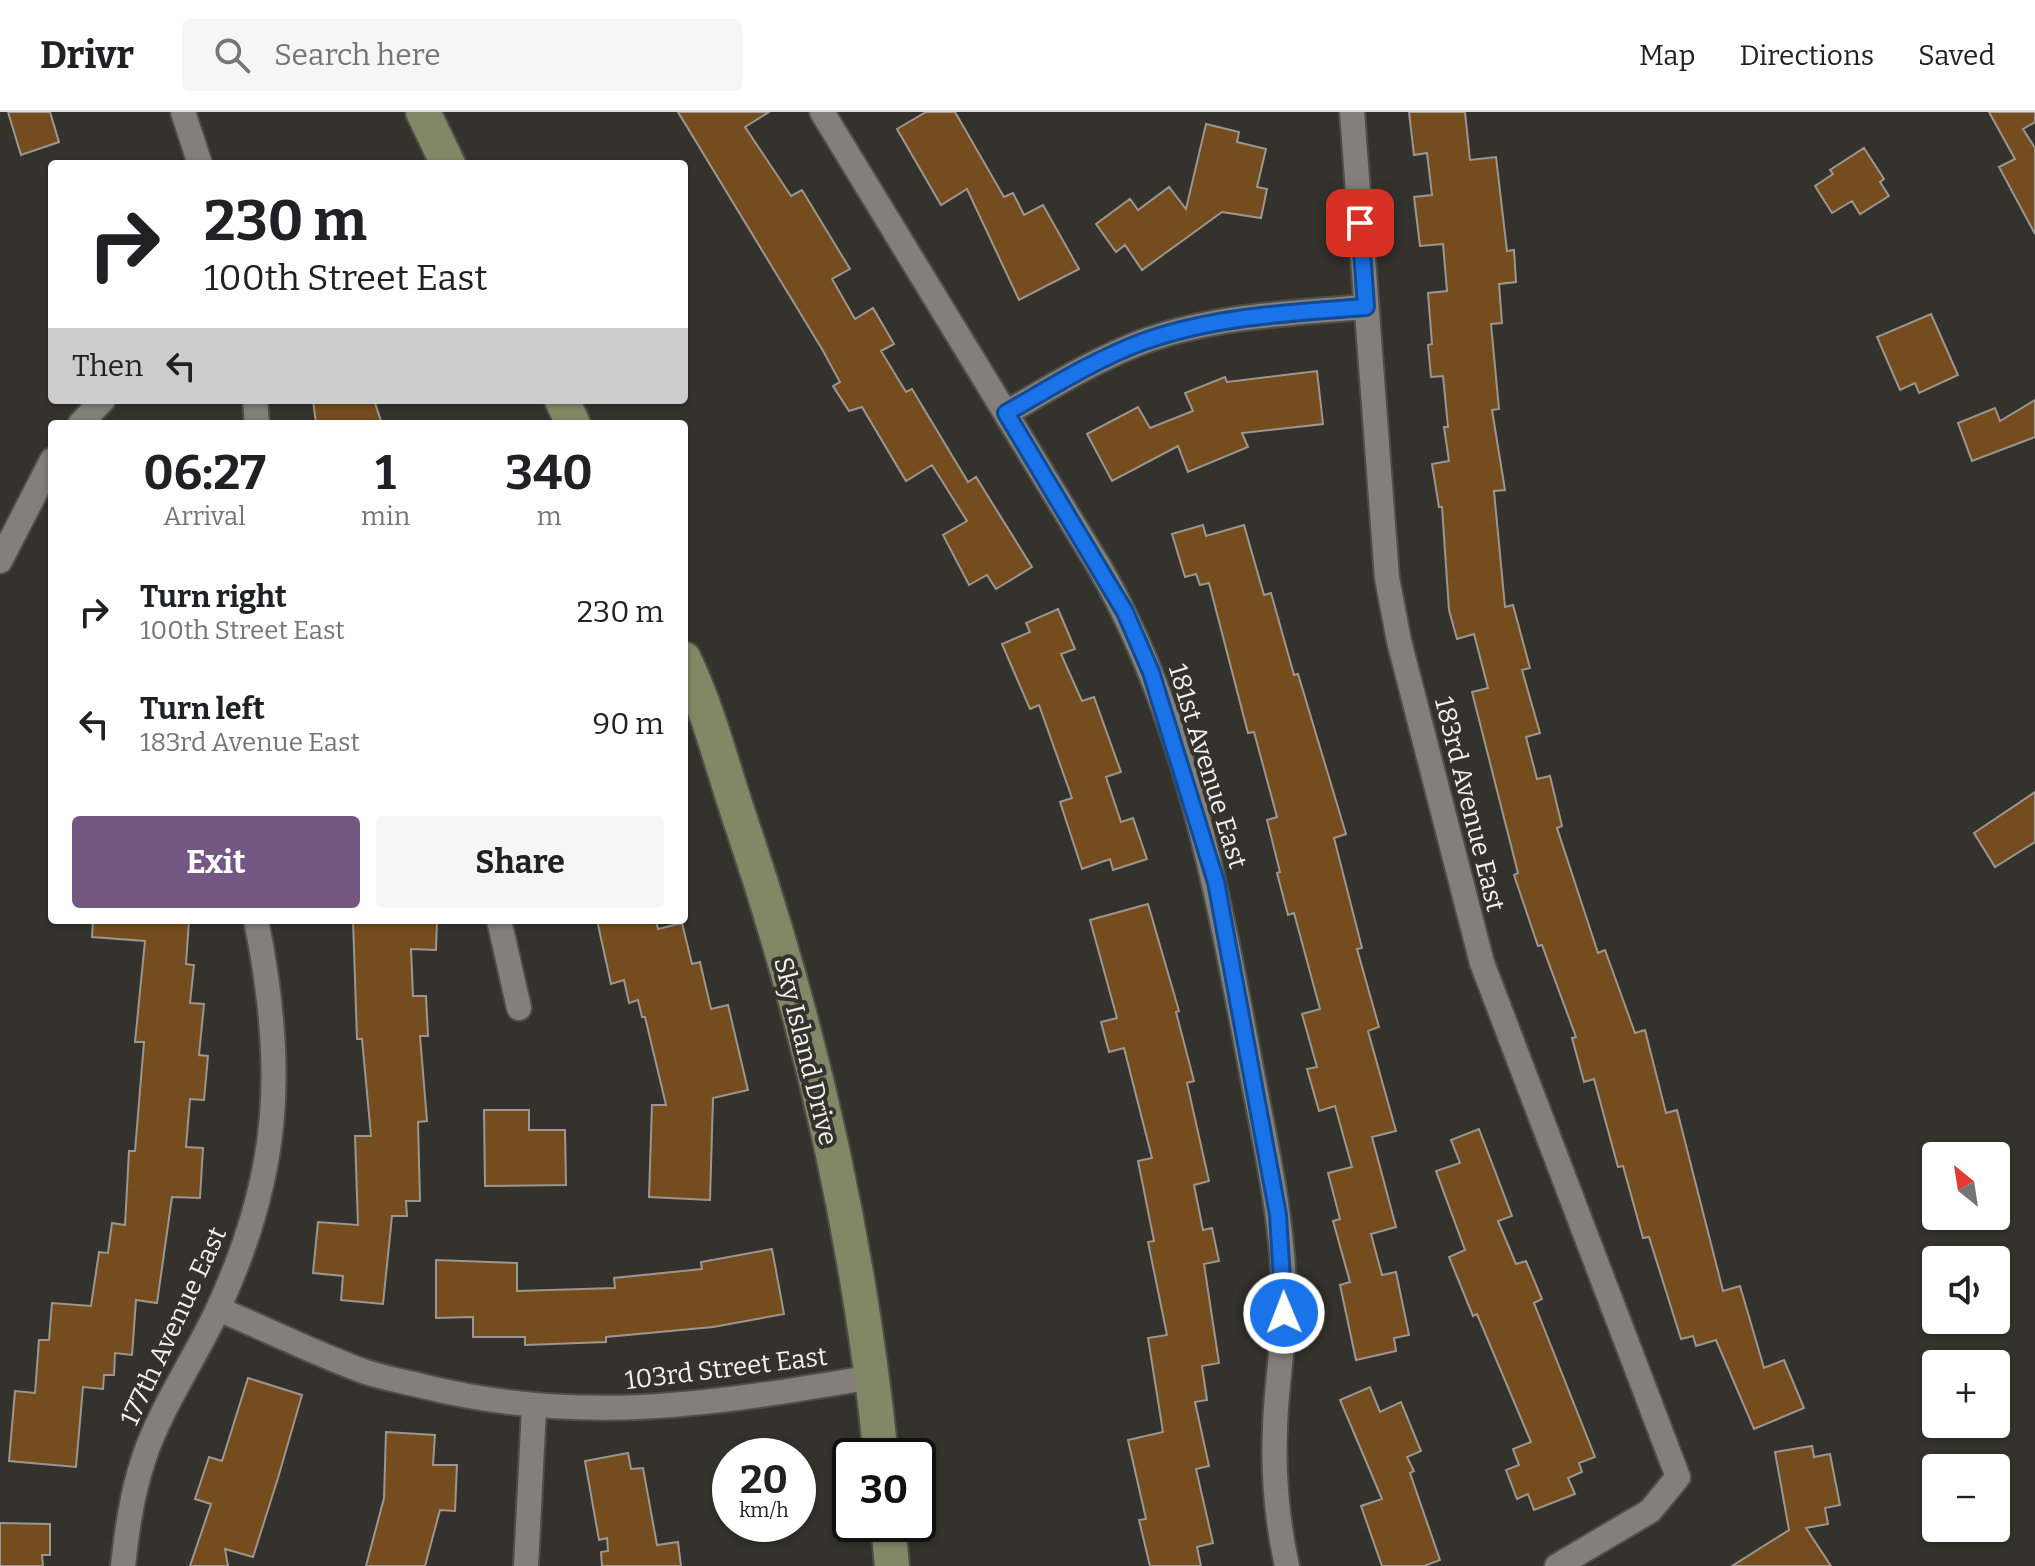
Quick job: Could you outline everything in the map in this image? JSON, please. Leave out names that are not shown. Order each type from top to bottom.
[{"type":"street","points":[[183,112],[199,160]]},
{"type":"street","points":[[423,112],[446,160]]},
{"type":"street","name":"181st Avenue East","points":[[822,112],[1125,612],[1151,672],[1216,882],[1278,1215],[1285,1290],[1275,1426],[1275,1483],[1287,1566]]},
{"type":"street","name":"183rd Avenue East","points":[[1352,112],[1387,578],[1399,641],[1482,963],[1678,1477],[1650,1511],[1557,1566]]},
{"type":"street","points":[[1006,413],[1088,366],[1172,333],[1263,314],[1366,307]]},
{"type":"street","points":[[84,420],[99,404]]},
{"type":"street","points":[[0,561],[48,468]]},
{"type":"street","name":"Sky Island Drive","points":[[688,674],[771,912],[810,1054],[845,1212],[873,1377],[879,1438]]},
{"type":"street","name":"177th Avenue East","points":[[123,1566],[128,1521],[144,1456],[218,1309],[256,1210],[274,1129],[272,994],[257,924]]},
{"type":"street","points":[[500,924],[519,1008]]},
{"type":"street","name":"103rd Street East","points":[[218,1309],[365,1372],[534,1408],[648,1409],[739,1399],[873,1377]]},
{"type":"street","points":[[526,1566],[534,1408]]},
{"type":"street","points":[[890,1542],[892,1566]]},
{"type":"building","points":[[8,112],[50,112],[59,142],[21,155]]},
{"type":"building","points":[[678,112],[769,112],[745,127],[791,196],[802,190],[850,269],[832,279],[855,319],[873,308],[894,344],[881,351],[906,392],[912,389],[968,482],[976,477],[1032,567],[996,589],[987,575],[969,585],[943,535],[967,521],[932,465],[906,481],[862,407],[849,411],[833,386],[840,382],[822,349]]},
{"type":"building","points":[[926,112],[955,112],[1004,197],[1013,193],[1024,215],[1043,205],[1079,269],[1019,300],[967,189],[941,205],[897,129]]},
{"type":"building","points":[[1409,112],[1465,112],[1470,160],[1496,157],[1507,251],[1514,250],[1516,282],[1499,284],[1502,323],[1491,324],[1499,409],[1492,410],[1505,490],[1494,491],[1505,607],[1513,605],[1530,668],[1522,670],[1540,733],[1526,737],[1537,779],[1550,776],[1562,826],[1557,828],[1598,953],[1605,950],[1635,1033],[1645,1030],[1666,1113],[1677,1110],[1723,1291],[1740,1286],[1764,1368],[1784,1360],[1804,1408],[1754,1429],[1716,1340],[1696,1346],[1693,1336],[1681,1339],[1649,1237],[1643,1238],[1623,1166],[1618,1167],[1594,1079],[1584,1082],[1572,1038],[1576,1037],[1542,945],[1538,946],[1514,875],[1518,873],[1472,692],[1488,688],[1474,634],[1457,639],[1449,610],[1442,507],[1439,507],[1432,464],[1449,461],[1444,427],[1448,427],[1443,376],[1431,377],[1428,345],[1432,344],[1428,293],[1447,291],[1443,244],[1420,246],[1414,197],[1432,195],[1427,153],[1414,155]]},
{"type":"building","points":[[1989,112],[2035,112],[2035,122],[2023,129],[2035,148],[2035,234],[1999,167],[2015,159]]},
{"type":"building","points":[[1206,124],[1239,132],[1237,142],[1266,149],[1257,187],[1267,189],[1261,218],[1222,212],[1142,270],[1125,245],[1116,252],[1096,224],[1130,199],[1138,210],[1169,187],[1186,209]]},
{"type":"building","points":[[1864,148],[1884,179],[1880,182],[1889,196],[1860,214],[1852,201],[1832,213],[1815,186],[1833,174],[1830,170]]},
{"type":"building","points":[[1931,314],[1958,375],[1919,393],[1915,383],[1900,390],[1877,337]]},
{"type":"building","points":[[1317,371],[1323,424],[1242,433],[1248,447],[1188,472],[1178,446],[1112,481],[1087,434],[1138,407],[1150,428],[1193,411],[1185,393],[1225,377],[1227,382]]},
{"type":"building","points":[[2035,400],[2035,437],[1972,461],[1958,423],[1995,408],[2000,421]]},
{"type":"building","points":[[314,404],[375,404],[381,420],[316,420]]},
{"type":"building","points":[[1203,525],[1206,536],[1244,525],[1264,595],[1271,593],[1294,675],[1298,674],[1346,834],[1334,838],[1362,948],[1357,949],[1379,1027],[1368,1031],[1396,1131],[1372,1137],[1396,1227],[1371,1234],[1382,1275],[1396,1272],[1409,1335],[1394,1338],[1396,1351],[1356,1360],[1340,1285],[1350,1282],[1333,1221],[1340,1219],[1328,1173],[1352,1167],[1335,1106],[1319,1111],[1307,1069],[1317,1067],[1302,1014],[1320,1009],[1294,913],[1288,915],[1277,873],[1280,872],[1267,820],[1277,817],[1254,732],[1248,733],[1209,583],[1200,585],[1196,574],[1185,577],[1172,534]]},
{"type":"building","points":[[1058,609],[1075,649],[1061,654],[1082,701],[1094,697],[1121,772],[1106,777],[1121,822],[1133,818],[1147,859],[1113,870],[1110,859],[1082,869],[1060,802],[1072,798],[1039,705],[1030,709],[1002,644],[1030,632],[1026,623]]},
{"type":"building","points":[[2035,792],[2035,842],[1995,867],[1974,833]]},
{"type":"building","points":[[1148,904],[1179,1011],[1176,1012],[1194,1081],[1187,1083],[1209,1181],[1194,1185],[1203,1230],[1212,1228],[1219,1261],[1204,1264],[1219,1363],[1202,1366],[1207,1400],[1195,1402],[1209,1466],[1196,1469],[1213,1543],[1197,1547],[1201,1566],[1150,1566],[1139,1520],[1146,1519],[1128,1440],[1163,1432],[1148,1338],[1167,1335],[1148,1242],[1154,1241],[1138,1161],[1152,1158],[1124,1048],[1109,1052],[1101,1022],[1117,1018],[1090,920]]},
{"type":"building","points":[[93,924],[189,924],[186,964],[194,965],[190,1003],[204,1004],[199,1055],[208,1056],[204,1100],[190,1099],[186,1147],[203,1148],[200,1198],[172,1197],[157,1303],[136,1300],[132,1355],[115,1353],[114,1375],[104,1375],[103,1389],[83,1387],[76,1467],[9,1461],[15,1391],[35,1393],[39,1340],[49,1340],[52,1303],[91,1306],[99,1252],[108,1253],[112,1223],[125,1225],[129,1151],[135,1151],[144,1042],[135,1042],[145,941],[92,937]]},
{"type":"building","points":[[353,924],[437,924],[436,950],[411,949],[413,996],[426,996],[428,1036],[420,1036],[427,1121],[418,1122],[420,1201],[406,1201],[407,1216],[392,1216],[383,1304],[341,1300],[343,1276],[313,1273],[318,1222],[358,1225],[355,1136],[371,1136],[362,1039],[357,1039]]},
{"type":"building","points":[[598,924],[657,924],[658,929],[682,924],[692,964],[700,962],[711,1009],[728,1005],[748,1090],[713,1098],[710,1200],[649,1197],[652,1105],[666,1105],[638,1000],[629,1003],[624,980],[611,984]]},
{"type":"building","points":[[484,1110],[529,1110],[529,1130],[565,1130],[566,1185],[485,1186]]},
{"type":"building","points":[[1479,1129],[1512,1216],[1498,1221],[1516,1264],[1526,1261],[1542,1299],[1534,1303],[1595,1457],[1579,1463],[1582,1472],[1568,1478],[1575,1494],[1534,1510],[1528,1494],[1517,1499],[1506,1470],[1519,1465],[1513,1449],[1531,1442],[1477,1314],[1473,1316],[1449,1257],[1465,1250],[1436,1171],[1460,1163],[1451,1140]]},
{"type":"building","points":[[772,1249],[784,1314],[713,1327],[606,1337],[606,1342],[525,1345],[525,1337],[473,1337],[473,1317],[436,1318],[436,1260],[517,1263],[517,1291],[615,1288],[614,1278],[702,1269],[701,1262]]},
{"type":"building","points":[[248,1378],[302,1395],[278,1478],[253,1557],[225,1549],[228,1566],[190,1566],[211,1504],[195,1499],[209,1457],[222,1461]]},
{"type":"building","points":[[1370,1387],[1380,1412],[1401,1402],[1421,1451],[1407,1457],[1440,1560],[1424,1566],[1382,1566],[1361,1506],[1382,1499],[1340,1400]]},
{"type":"building","points":[[386,1432],[435,1435],[433,1465],[457,1465],[455,1511],[440,1510],[425,1566],[366,1566],[384,1498]]},
{"type":"building","points":[[1812,1446],[1814,1457],[1830,1454],[1840,1505],[1825,1508],[1828,1524],[1806,1528],[1831,1566],[1732,1566],[1789,1530],[1775,1452]]},
{"type":"building","points":[[628,1453],[631,1469],[643,1468],[657,1545],[678,1542],[681,1566],[602,1566],[601,1552],[608,1551],[607,1538],[599,1540],[585,1461]]},
{"type":"building","points":[[0,1523],[50,1524],[50,1555],[42,1555],[43,1566],[0,1566]]},
{"type":"route","points":[[1284,1313],[1285,1290],[1278,1215],[1216,882],[1151,672],[1125,612],[1006,413],[1088,366],[1142,342],[1172,333],[1263,314],[1366,307],[1360,223]]}]
